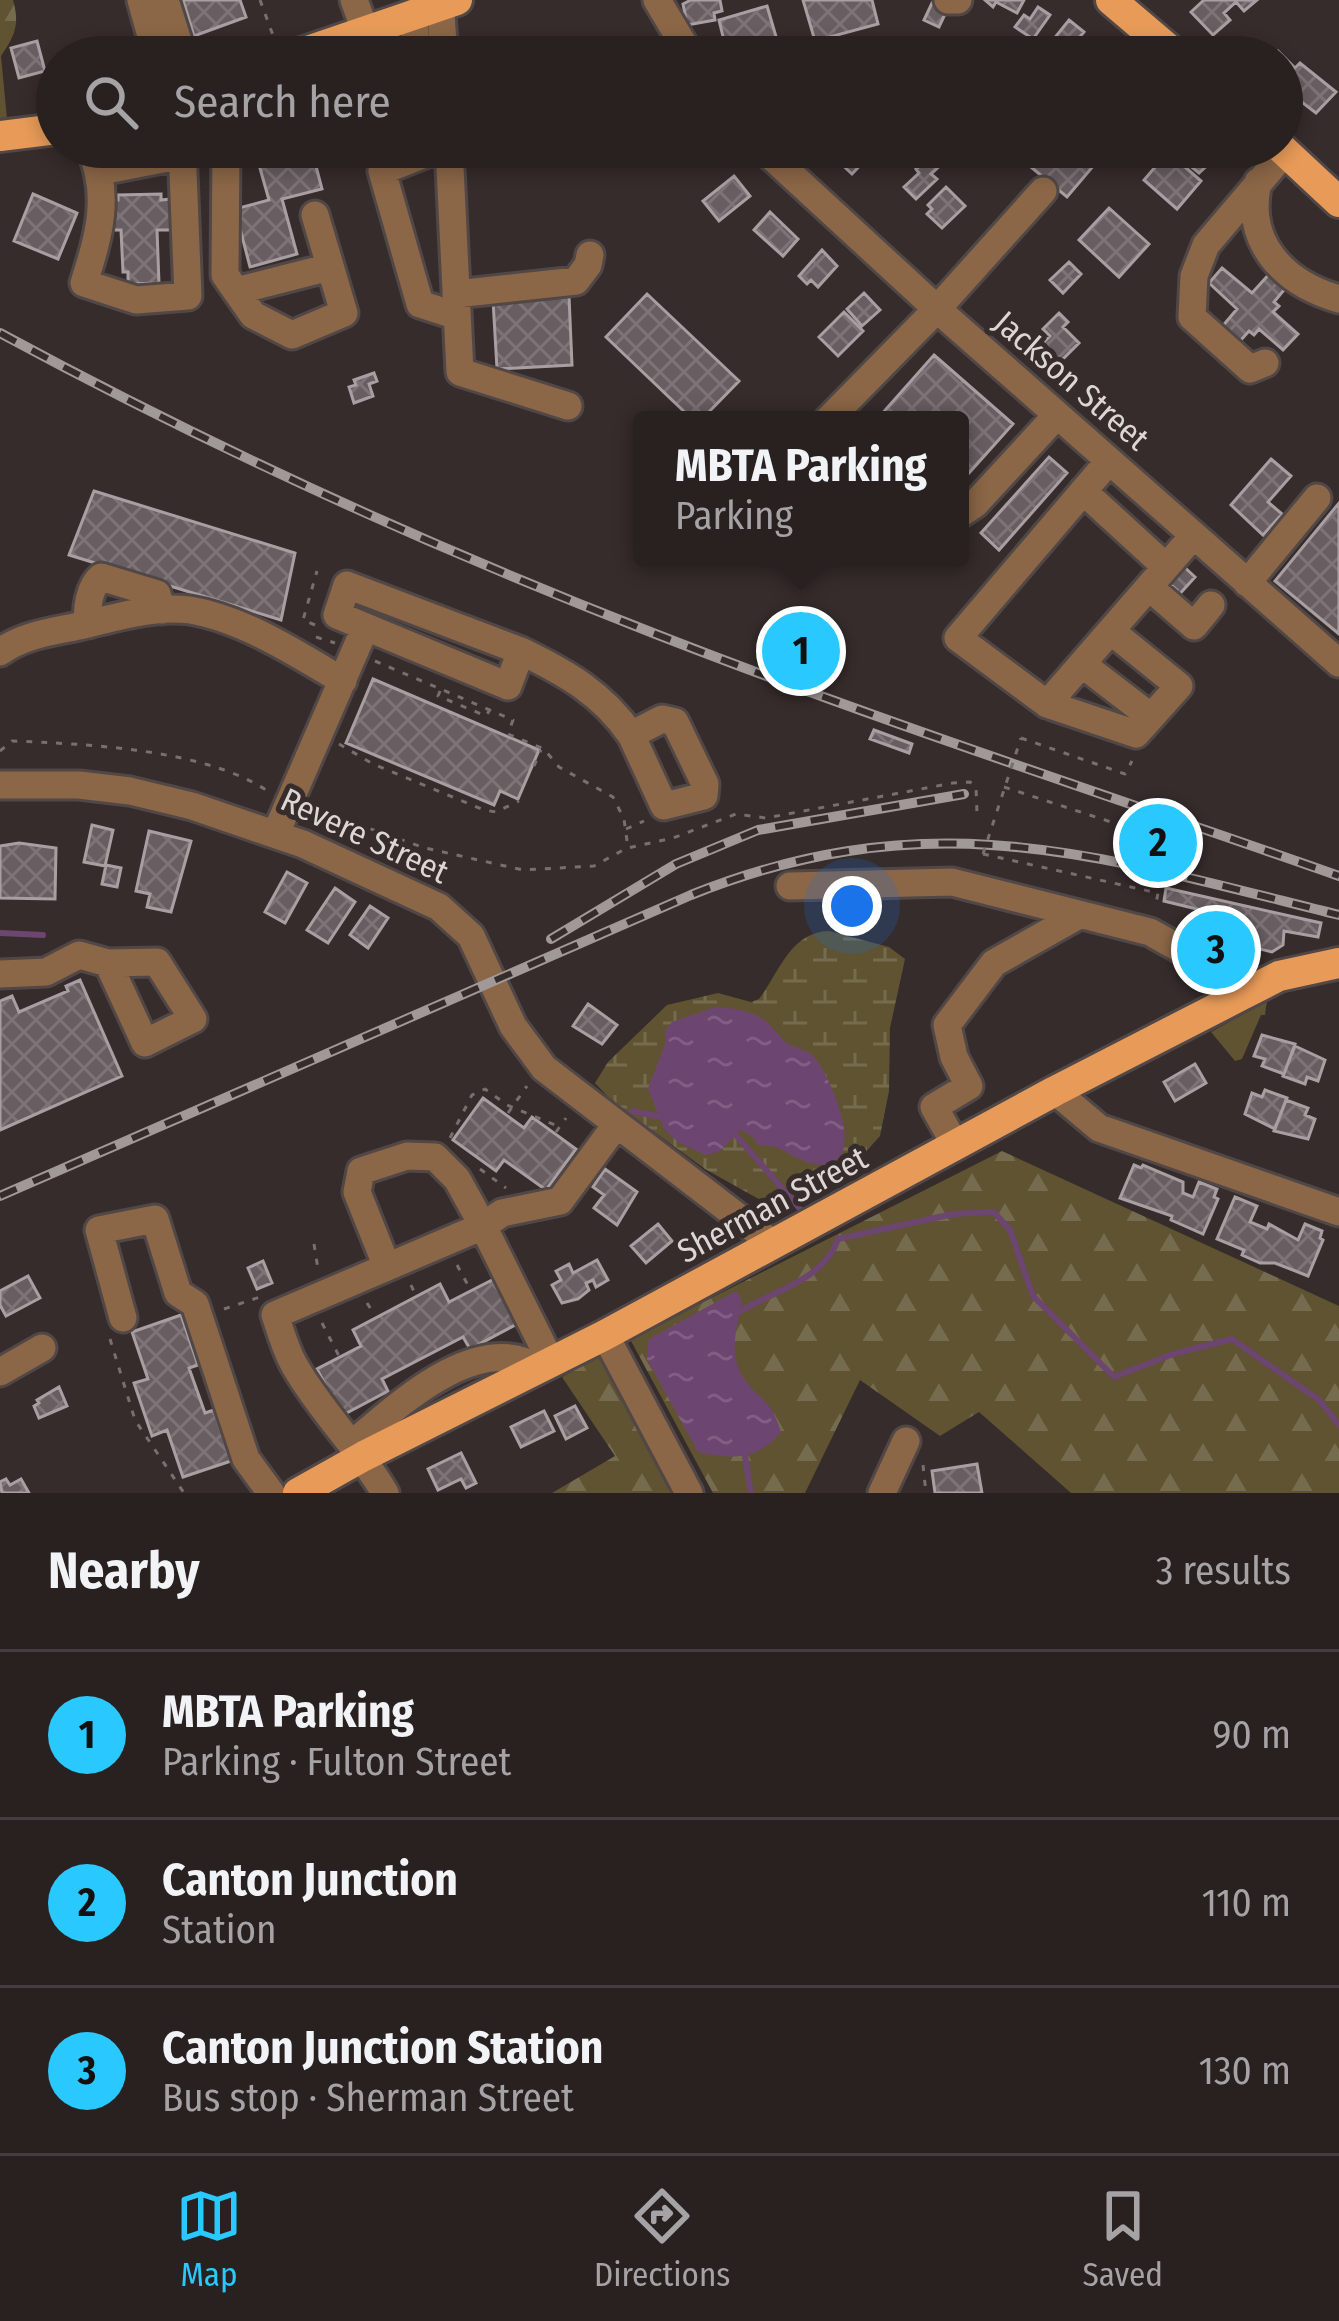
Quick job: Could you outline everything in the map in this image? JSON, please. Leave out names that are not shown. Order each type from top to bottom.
[{"type":"main road","points":[[1112,0],[1154,36]]},
{"type":"main road","points":[[354,36],[438,4]]},
{"type":"main road","points":[[0,136],[36,132]]},
{"type":"main road","points":[[1302,168],[1339,202]]},
{"type":"main road","name":"Sherman Street","points":[[298,1493],[358,1450],[605,1335],[1055,1091],[1239,982],[1339,963]]},
{"type":"street","points":[[142,0],[151,36]]},
{"type":"street","points":[[165,0],[176,36]]},
{"type":"street","points":[[353,0],[365,30]]},
{"type":"street","points":[[657,0],[678,36]]},
{"type":"street","points":[[948,0],[958,0]]},
{"type":"street","points":[[425,36],[438,4]]},
{"type":"street","points":[[438,4],[442,36]]},
{"type":"street","points":[[96,168],[104,220],[85,284],[136,300],[188,296],[183,168]]},
{"type":"street","points":[[226,168],[224,275],[253,315],[292,334],[344,313],[315,215]]},
{"type":"street","points":[[390,168],[382,171],[420,304],[456,306],[576,281],[590,255]]},
{"type":"street","points":[[447,168],[460,373],[568,406]]},
{"type":"street","name":"Jackson Street","points":[[784,168],[1339,662]]},
{"type":"street","points":[[1265,363],[1250,369],[1192,317],[1194,276],[1206,245],[1268,168]]},
{"type":"street","points":[[1258,182],[1252,208],[1258,236],[1304,286],[1339,299]]},
{"type":"street","points":[[837,411],[1043,191]]},
{"type":"street","points":[[236,290],[331,266]]},
{"type":"street","points":[[969,508],[1057,415]]},
{"type":"street","points":[[1109,461],[958,638],[1047,704],[1136,734],[1179,686],[1111,631]]},
{"type":"street","points":[[1084,491],[1194,626],[1211,605]]},
{"type":"street","points":[[1247,583],[1317,498]]},
{"type":"street","points":[[1047,704],[1193,536]]},
{"type":"street","points":[[89,623],[87,612],[100,577],[157,594],[162,610]]},
{"type":"street","points":[[521,651],[508,686],[394,639],[365,641],[337,615],[347,585],[521,651],[584,685],[615,712],[631,735]]},
{"type":"street","points":[[394,639],[408,605]]},
{"type":"street","points":[[0,652],[17,640],[89,623],[190,610],[282,645],[346,693]]},
{"type":"street","points":[[276,833],[346,693],[365,641]]},
{"type":"street","points":[[1082,664],[1151,717]]},
{"type":"street","name":"Revere Street","points":[[0,785],[79,785],[192,806],[353,865],[452,916],[486,962],[525,1046],[554,1078],[772,1243]]},
{"type":"street","points":[[790,886],[952,882],[1154,934],[1239,982]]},
{"type":"street","points":[[956,1146],[934,1107],[969,1086],[954,1057],[947,1024],[994,963],[1079,915]]},
{"type":"street","points":[[0,974],[46,972],[79,955],[109,963]]},
{"type":"street","points":[[1055,1091],[1099,1128],[1336,1200]]},
{"type":"street","points":[[385,1493],[292,1363],[275,1315],[483,1226],[502,1213],[560,1201],[616,1125]]},
{"type":"street","points":[[387,1267],[357,1192],[361,1171],[407,1156],[437,1159],[457,1179],[483,1226],[544,1365]]},
{"type":"street","points":[[123,1318],[99,1230],[155,1219],[178,1293],[195,1304],[246,1459],[271,1493]]},
{"type":"street","points":[[605,1335],[689,1493]]},
{"type":"street","points":[[0,1372],[42,1348]]},
{"type":"street","points":[[882,1493],[906,1441]]},
{"type":"path","points":[[260,0],[276,36]]},
{"type":"path","points":[[365,641],[440,689],[513,720],[508,734],[542,748],[563,769],[614,797],[624,819],[628,848]]},
{"type":"path","points":[[1132,761],[1125,774],[1021,738],[983,854],[1158,893],[1156,904]]},
{"type":"path","points":[[0,751],[12,741],[139,752],[207,766],[278,796]]},
{"type":"path","points":[[332,741],[359,758],[484,810],[496,812],[519,801]]},
{"type":"path","points":[[534,766],[542,748]]},
{"type":"path","points":[[306,807],[425,848],[523,870],[594,866],[628,848],[674,838],[736,814],[766,818],[952,783],[970,782],[976,787],[977,813]]},
{"type":"path","points":[[1004,788],[1111,822]]},
{"type":"path","points":[[1239,982],[1255,948]]},
{"type":"path","points":[[510,1110],[535,1075]]},
{"type":"path","points":[[437,1159],[472,1095],[485,1089],[510,1110],[558,1129],[574,1107]]},
{"type":"path","points":[[469,1160],[509,1191]]},
{"type":"path","points":[[314,1244],[315,1263]]},
{"type":"path","points":[[456,1264],[469,1287]]},
{"type":"path","points":[[411,1285],[415,1294]]},
{"type":"path","points":[[200,1318],[260,1297],[275,1315]]},
{"type":"path","points":[[368,1304],[374,1314]]},
{"type":"path","points":[[123,1318],[107,1328],[135,1420],[184,1493]]},
{"type":"path","points":[[324,1326],[339,1355]]},
{"type":"path","points":[[922,1466],[926,1493]]},
{"type":"green space","points":[[0,0],[13,0],[16,16],[13,36],[1,56],[7,119],[0,119]]},
{"type":"green space","points":[[829,931],[889,947],[905,959],[890,1028],[889,1091],[880,1136],[839,1182],[793,1207],[777,1207],[705,1169],[612,1101],[595,1083],[608,1062],[667,1005],[718,993],[751,1002],[759,999],[795,946],[804,938]]},
{"type":"green space","points":[[1267,1001],[1265,1015],[1242,1059],[1235,1061],[1211,1032]]},
{"type":"green space","points":[[1002,1151],[1339,1306],[1339,1493],[1071,1493],[979,1412],[940,1436],[860,1380],[805,1493],[713,1493],[630,1339]]},
{"type":"green space","points":[[600,1355],[672,1493],[552,1493],[615,1456],[562,1377]]},
{"type":"water","points":[[716,1007],[757,1016],[786,1042],[814,1057],[841,1114],[844,1146],[839,1158],[821,1165],[807,1162],[776,1147],[758,1145],[740,1130],[719,1152],[705,1155],[664,1129],[648,1088],[665,1045],[665,1031],[672,1022]]},
{"type":"water","points":[[736,1291],[742,1301],[735,1340],[738,1368],[769,1406],[781,1432],[754,1453],[722,1456],[698,1452],[647,1359],[649,1339]]},
{"type":"building","points":[[183,0],[240,0],[246,17],[194,36]]},
{"type":"building","points":[[720,0],[722,11],[714,13],[715,20],[687,25],[683,4]]},
{"type":"building","points":[[803,0],[872,0],[878,24],[834,36],[814,36]]},
{"type":"building","points":[[985,0],[1024,0],[1017,13]]},
{"type":"building","points":[[1204,0],[1257,0],[1244,11],[1236,2],[1224,13],[1230,20],[1213,35],[1191,12]]},
{"type":"building","points":[[932,3],[947,10],[939,27],[924,20]]},
{"type":"building","points":[[767,6],[776,36],[723,36],[719,20]]},
{"type":"building","points":[[1038,7],[1050,15],[1035,36],[1015,27],[1024,15],[1030,19]]},
{"type":"building","points":[[1069,20],[1084,32],[1080,36],[1056,36]]},
{"type":"building","points":[[36,41],[36,73],[19,78],[11,48]]},
{"type":"building","points":[[1303,65],[1336,92],[1316,113],[1303,103]]},
{"type":"building","points":[[260,168],[316,168],[322,189],[282,199],[297,254],[250,267],[235,209],[269,200]]},
{"type":"building","points":[[938,168],[931,174],[937,179],[916,199],[904,187],[919,173],[916,169]]},
{"type":"building","points":[[1032,168],[1092,168],[1067,197]]},
{"type":"building","points":[[1154,168],[1186,168],[1201,181],[1177,209],[1144,180]]},
{"type":"building","points":[[734,176],[750,196],[719,221],[703,201]]},
{"type":"building","points":[[946,187],[965,206],[942,228],[927,214],[932,209],[928,205]]},
{"type":"building","points":[[33,194],[77,213],[58,259],[14,241]]},
{"type":"building","points":[[161,194],[161,200],[171,199],[173,230],[157,230],[159,283],[128,284],[121,230],[108,230],[111,200],[118,200],[118,195]]},
{"type":"building","points":[[1109,208],[1149,244],[1119,277],[1079,240]]},
{"type":"building","points":[[770,212],[798,239],[783,256],[754,230]]},
{"type":"building","points":[[822,250],[837,266],[818,287],[799,276]]},
{"type":"building","points":[[1069,262],[1081,274],[1063,293],[1050,280]]},
{"type":"building","points":[[1222,268],[1252,293],[1273,270],[1289,284],[1274,302],[1279,306],[1273,312],[1298,334],[1283,350],[1259,329],[1254,335],[1249,331],[1232,350],[1215,335],[1237,309],[1209,283]]},
{"type":"building","points":[[864,293],[880,310],[862,326],[847,309]]},
{"type":"building","points":[[647,294],[739,381],[710,411],[684,411],[606,337]]},
{"type":"building","points":[[569,296],[572,365],[497,369],[493,300]]},
{"type":"building","points":[[844,312],[863,331],[838,356],[819,337]]},
{"type":"building","points":[[1059,313],[1068,322],[1063,327],[1079,343],[1057,365],[1039,347],[1050,336],[1043,329]]},
{"type":"building","points":[[934,355],[1013,424],[969,473],[969,411],[884,411]]},
{"type":"building","points":[[374,373],[377,381],[369,384],[373,396],[354,403],[349,387],[356,385],[354,380]]},
{"type":"building","points":[[1049,457],[1067,473],[999,550],[981,533]]},
{"type":"building","points":[[1271,459],[1291,476],[1268,502],[1282,514],[1263,535],[1231,505]]},
{"type":"building","points":[[94,491],[295,553],[281,620],[69,555]]},
{"type":"building","points":[[1339,503],[1339,634],[1275,581]]},
{"type":"building","points":[[1180,563],[1195,577],[1176,598],[1172,595],[1177,590],[1165,580]]},
{"type":"building","points":[[373,679],[539,750],[518,799],[500,791],[494,805],[346,743]]},
{"type":"building","points":[[874,730],[912,744],[909,753],[870,739]]},
{"type":"building","points":[[92,825],[113,830],[105,866],[84,862]]},
{"type":"building","points":[[149,831],[191,841],[171,912],[147,907],[150,894],[136,891]]},
{"type":"building","points":[[19,843],[56,848],[55,899],[0,898],[0,846]]},
{"type":"building","points":[[106,865],[121,868],[117,887],[102,884]]},
{"type":"building","points":[[287,872],[307,883],[285,923],[265,912]]},
{"type":"building","points":[[335,888],[355,902],[328,943],[307,930]]},
{"type":"building","points":[[1166,888],[1321,923],[1318,937],[1284,931],[1283,945],[1272,952],[1196,933],[1201,910],[1164,901]]},
{"type":"building","points":[[370,906],[388,918],[368,948],[350,935]]},
{"type":"building","points":[[80,980],[122,1076],[0,1130],[0,1001],[12,996],[19,1012],[68,991],[66,986]]},
{"type":"building","points":[[588,1004],[617,1025],[602,1044],[573,1026]]},
{"type":"building","points":[[1262,1035],[1295,1044],[1284,1074],[1262,1066],[1265,1059],[1254,1056]]},
{"type":"building","points":[[1295,1046],[1325,1060],[1318,1081],[1307,1077],[1305,1084],[1283,1076]]},
{"type":"building","points":[[1195,1064],[1206,1083],[1175,1101],[1164,1082]]},
{"type":"building","points":[[1265,1090],[1287,1098],[1275,1129],[1245,1114],[1252,1093],[1262,1097]]},
{"type":"building","points":[[483,1098],[524,1128],[532,1117],[576,1149],[546,1190],[504,1160],[496,1171],[453,1140]]},
{"type":"building","points":[[1286,1100],[1308,1108],[1305,1115],[1315,1119],[1308,1139],[1274,1131]]},
{"type":"building","points":[[1134,1165],[1183,1182],[1183,1193],[1193,1197],[1199,1182],[1217,1189],[1214,1197],[1218,1199],[1203,1234],[1171,1220],[1172,1216],[1120,1198]]},
{"type":"building","points":[[605,1169],[637,1192],[617,1225],[594,1208],[604,1195],[593,1187]]},
{"type":"building","points":[[1235,1197],[1257,1206],[1250,1222],[1267,1229],[1269,1224],[1298,1240],[1305,1224],[1322,1231],[1323,1240],[1308,1276],[1275,1263],[1260,1263],[1217,1239]]},
{"type":"building","points":[[658,1224],[672,1241],[646,1263],[631,1246]]},
{"type":"building","points":[[597,1260],[608,1280],[596,1287],[593,1280],[586,1283],[589,1290],[562,1303],[552,1285],[561,1280],[556,1271],[569,1264],[573,1273]]},
{"type":"building","points":[[263,1261],[272,1283],[257,1289],[248,1268]]},
{"type":"building","points":[[28,1276],[40,1298],[6,1316],[0,1291]]},
{"type":"building","points":[[494,1279],[517,1324],[470,1349],[463,1337],[382,1379],[388,1391],[341,1416],[317,1369],[361,1346],[353,1330],[440,1284],[449,1302]]},
{"type":"building","points":[[181,1315],[198,1365],[189,1368],[205,1413],[214,1410],[231,1461],[183,1477],[167,1430],[152,1436],[134,1383],[148,1379],[132,1332]]},
{"type":"building","points":[[59,1387],[67,1406],[39,1418],[34,1406],[37,1400]]},
{"type":"building","points":[[575,1406],[587,1428],[566,1439],[555,1416]]},
{"type":"building","points":[[544,1411],[554,1431],[521,1447],[511,1427]]},
{"type":"building","points":[[461,1453],[476,1483],[466,1488],[461,1479],[438,1490],[428,1469]]},
{"type":"building","points":[[977,1464],[982,1493],[935,1493],[932,1471]]},
{"type":"building","points":[[6,1479],[10,1485],[21,1479],[29,1493],[2,1493],[0,1482]]},
{"type":"waterway","points":[[0,933],[43,935]]},
{"type":"waterway","points":[[632,1111],[661,1117]]},
{"type":"waterway","points":[[733,1132],[801,1210]]},
{"type":"waterway","points":[[737,1313],[809,1275],[838,1239],[953,1214],[994,1212],[1010,1230],[1033,1296],[1114,1377],[1173,1354],[1232,1339],[1319,1400],[1339,1425]]},
{"type":"waterway","points":[[744,1450],[751,1493]]},
{"type":"railway","points":[[0,333],[240,455],[569,600],[823,697],[1339,876]]},
{"type":"railway","points":[[551,939],[676,864],[758,830],[964,794]]},
{"type":"railway","points":[[0,1196],[691,895],[778,866],[860,849],[939,844],[1016,847],[1171,873],[1339,915]]},
{"type":"place","name":"MBTA Parking","points":[[801,651]]},
{"type":"place","name":"Canton Junction","points":[[1158,843]]},
{"type":"place","name":"Canton Junction Station","points":[[1216,950]]}]
